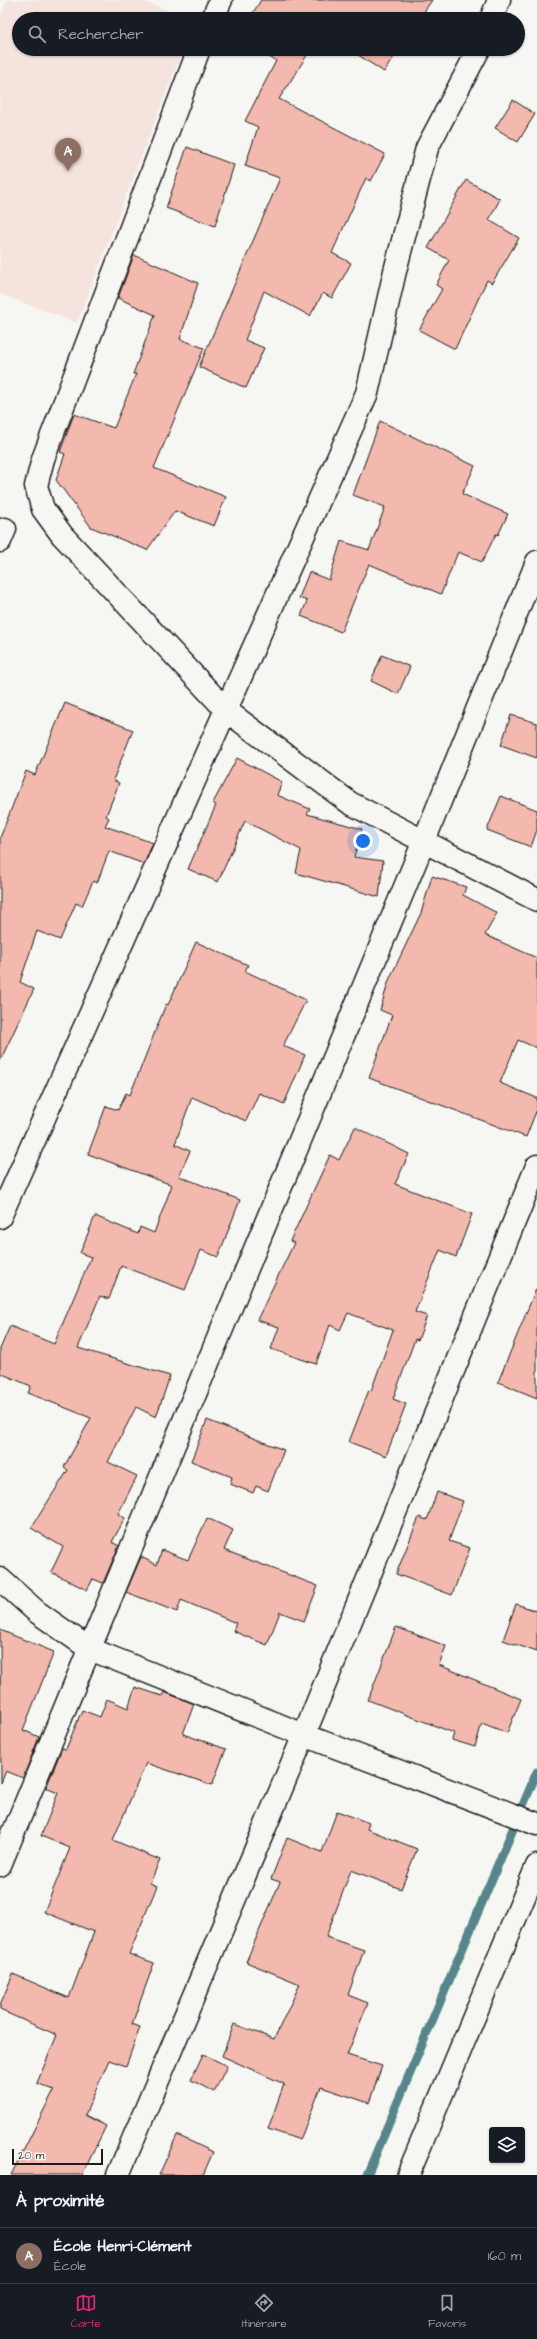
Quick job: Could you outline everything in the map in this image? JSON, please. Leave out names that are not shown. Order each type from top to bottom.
[{"type":"street","points":[[215,12],[221,0]]},
{"type":"street","points":[[494,12],[498,0]]},
{"type":"street","points":[[196,56],[43,458],[36,486],[43,509],[62,535],[227,711],[350,803],[537,900]]},
{"type":"street","points":[[0,1217],[227,711],[367,393],[395,271],[427,148],[474,56]]},
{"type":"street","points":[[0,1865],[424,841],[537,562]]},
{"type":"street","points":[[118,2175],[304,1735],[537,1166]]},
{"type":"street","points":[[0,1579],[37,1612],[90,1649],[304,1735],[535,1823]]},
{"type":"street","points":[[408,2175],[537,1866]]},
{"type":"shaded area","points":[[7,0],[141,0],[172,12],[12,12],[12,56],[180,56],[77,323],[0,294],[0,19]]},
{"type":"building","points":[[261,0],[432,0],[424,12],[253,12]]},
{"type":"building","points":[[268,56],[307,56],[279,99],[385,154],[371,181],[366,178],[332,253],[351,263],[332,298],[323,293],[310,316],[264,291],[245,340],[264,348],[246,388],[199,367],[280,178],[245,166],[258,127],[245,121],[276,61]]},
{"type":"building","points":[[360,56],[394,56],[384,72]]},
{"type":"building","points":[[513,100],[535,114],[518,142],[495,128]]},
{"type":"building","points":[[187,147],[234,165],[215,226],[166,208]]},
{"type":"building","points":[[466,180],[500,199],[489,220],[519,238],[492,283],[487,280],[455,349],[419,330],[442,289],[436,285],[449,260],[428,248]]},
{"type":"building","points":[[134,255],[198,283],[180,339],[204,348],[154,468],[226,497],[214,526],[175,511],[147,550],[91,527],[56,480],[65,454],[60,452],[74,414],[114,428],[136,374],[133,374],[155,315],[118,298]]},
{"type":"building","points":[[380,421],[475,466],[462,494],[508,514],[498,535],[496,534],[482,562],[458,552],[441,594],[369,564],[341,632],[301,616],[307,601],[299,598],[309,572],[329,580],[341,541],[369,550],[385,507],[353,495]]},
{"type":"building","points":[[382,655],[410,667],[398,694],[371,681]]},
{"type":"building","points":[[65,703],[133,730],[113,780],[119,783],[106,816],[109,818],[105,826],[153,843],[144,864],[109,851],[97,883],[93,881],[82,906],[76,903],[60,940],[37,931],[20,982],[34,989],[0,1061],[0,838],[26,771],[35,775]]},
{"type":"building","points":[[511,715],[537,723],[537,758],[501,745]]},
{"type":"building","points":[[237,758],[282,782],[277,795],[310,809],[307,814],[362,829],[354,857],[383,861],[379,897],[296,873],[301,850],[245,821],[218,882],[188,869],[216,805],[213,803]]},
{"type":"building","points":[[501,796],[537,810],[537,830],[531,847],[487,830]]},
{"type":"building","points":[[432,876],[466,887],[463,895],[497,913],[485,935],[537,958],[537,1048],[518,1040],[500,1083],[537,1098],[537,1109],[526,1137],[369,1078],[392,1015],[380,1010],[389,980],[421,913]]},
{"type":"building","points":[[196,942],[248,965],[245,971],[306,1000],[283,1046],[305,1055],[284,1104],[259,1093],[246,1121],[192,1097],[175,1144],[190,1151],[179,1176],[240,1200],[218,1257],[201,1250],[185,1290],[121,1266],[109,1299],[100,1296],[78,1348],[170,1376],[156,1417],[136,1407],[108,1462],[137,1476],[118,1514],[125,1518],[112,1542],[119,1546],[103,1583],[93,1579],[87,1590],[51,1572],[63,1547],[31,1528],[68,1470],[64,1467],[91,1418],[28,1393],[31,1386],[0,1373],[0,1349],[10,1326],[54,1344],[91,1257],[80,1253],[95,1216],[138,1234],[140,1227],[154,1233],[172,1185],[88,1154],[106,1106],[118,1110],[126,1093],[130,1095],[166,1004],[168,1005]]},
{"type":"building","points":[[355,1127],[409,1154],[395,1184],[472,1214],[456,1257],[440,1250],[415,1312],[427,1316],[418,1340],[415,1339],[393,1399],[406,1404],[386,1456],[349,1442],[369,1390],[371,1391],[393,1330],[348,1313],[340,1330],[330,1325],[316,1364],[271,1349],[279,1327],[257,1320],[294,1243],[290,1241],[330,1155],[339,1160]]},
{"type":"building","points":[[537,1289],[537,1398],[498,1382]]},
{"type":"building","points":[[207,1420],[284,1450],[268,1491],[256,1486],[253,1493],[230,1484],[232,1477],[191,1461]]},
{"type":"building","points":[[437,1492],[463,1501],[449,1541],[470,1548],[452,1595],[396,1574],[419,1517],[427,1520]]},
{"type":"building","points":[[207,1518],[233,1530],[224,1550],[318,1586],[304,1621],[280,1612],[267,1645],[233,1631],[236,1623],[181,1600],[177,1612],[126,1592],[141,1557],[157,1565],[162,1550],[188,1560]]},
{"type":"building","points":[[516,1604],[537,1611],[537,1652],[503,1640]]},
{"type":"building","points":[[396,1627],[446,1646],[439,1665],[521,1699],[507,1733],[482,1723],[475,1747],[452,1740],[454,1733],[368,1700]]},
{"type":"building","points":[[0,1630],[54,1652],[23,1730],[39,1737],[23,1778],[6,1771],[1,1783]]},
{"type":"building","points":[[135,1687],[162,1696],[164,1692],[194,1704],[183,1734],[226,1749],[212,1785],[146,1763],[113,1840],[160,1860],[150,1883],[157,1886],[129,1954],[154,1963],[132,2024],[140,2027],[126,2066],[109,2060],[85,2115],[106,2126],[82,2175],[11,2175],[54,2090],[37,2083],[57,2035],[0,2010],[0,2005],[13,1974],[69,1998],[94,1932],[44,1912],[70,1848],[41,1836],[58,1793],[46,1788],[62,1748],[66,1749],[82,1710],[100,1717],[107,1699],[128,1708]]},
{"type":"building","points":[[337,1811],[369,1823],[367,1829],[417,1849],[401,1889],[351,1870],[326,1937],[364,1950],[348,1995],[368,2003],[347,2055],[382,2066],[369,2103],[321,2087],[300,2140],[268,2129],[284,2084],[222,2056],[234,2024],[274,2039],[300,1984],[246,1962],[280,1882],[271,1879],[287,1838],[322,1852]]},
{"type":"building","points":[[203,2054],[227,2066],[214,2092],[191,2080]]},
{"type":"building","points":[[177,2135],[213,2152],[203,2175],[159,2175]]},
{"type":"waterway","points":[[367,2175],[537,1772]]},
{"type":"place","name":"École Henri-Clément","points":[[68,171]]}]
